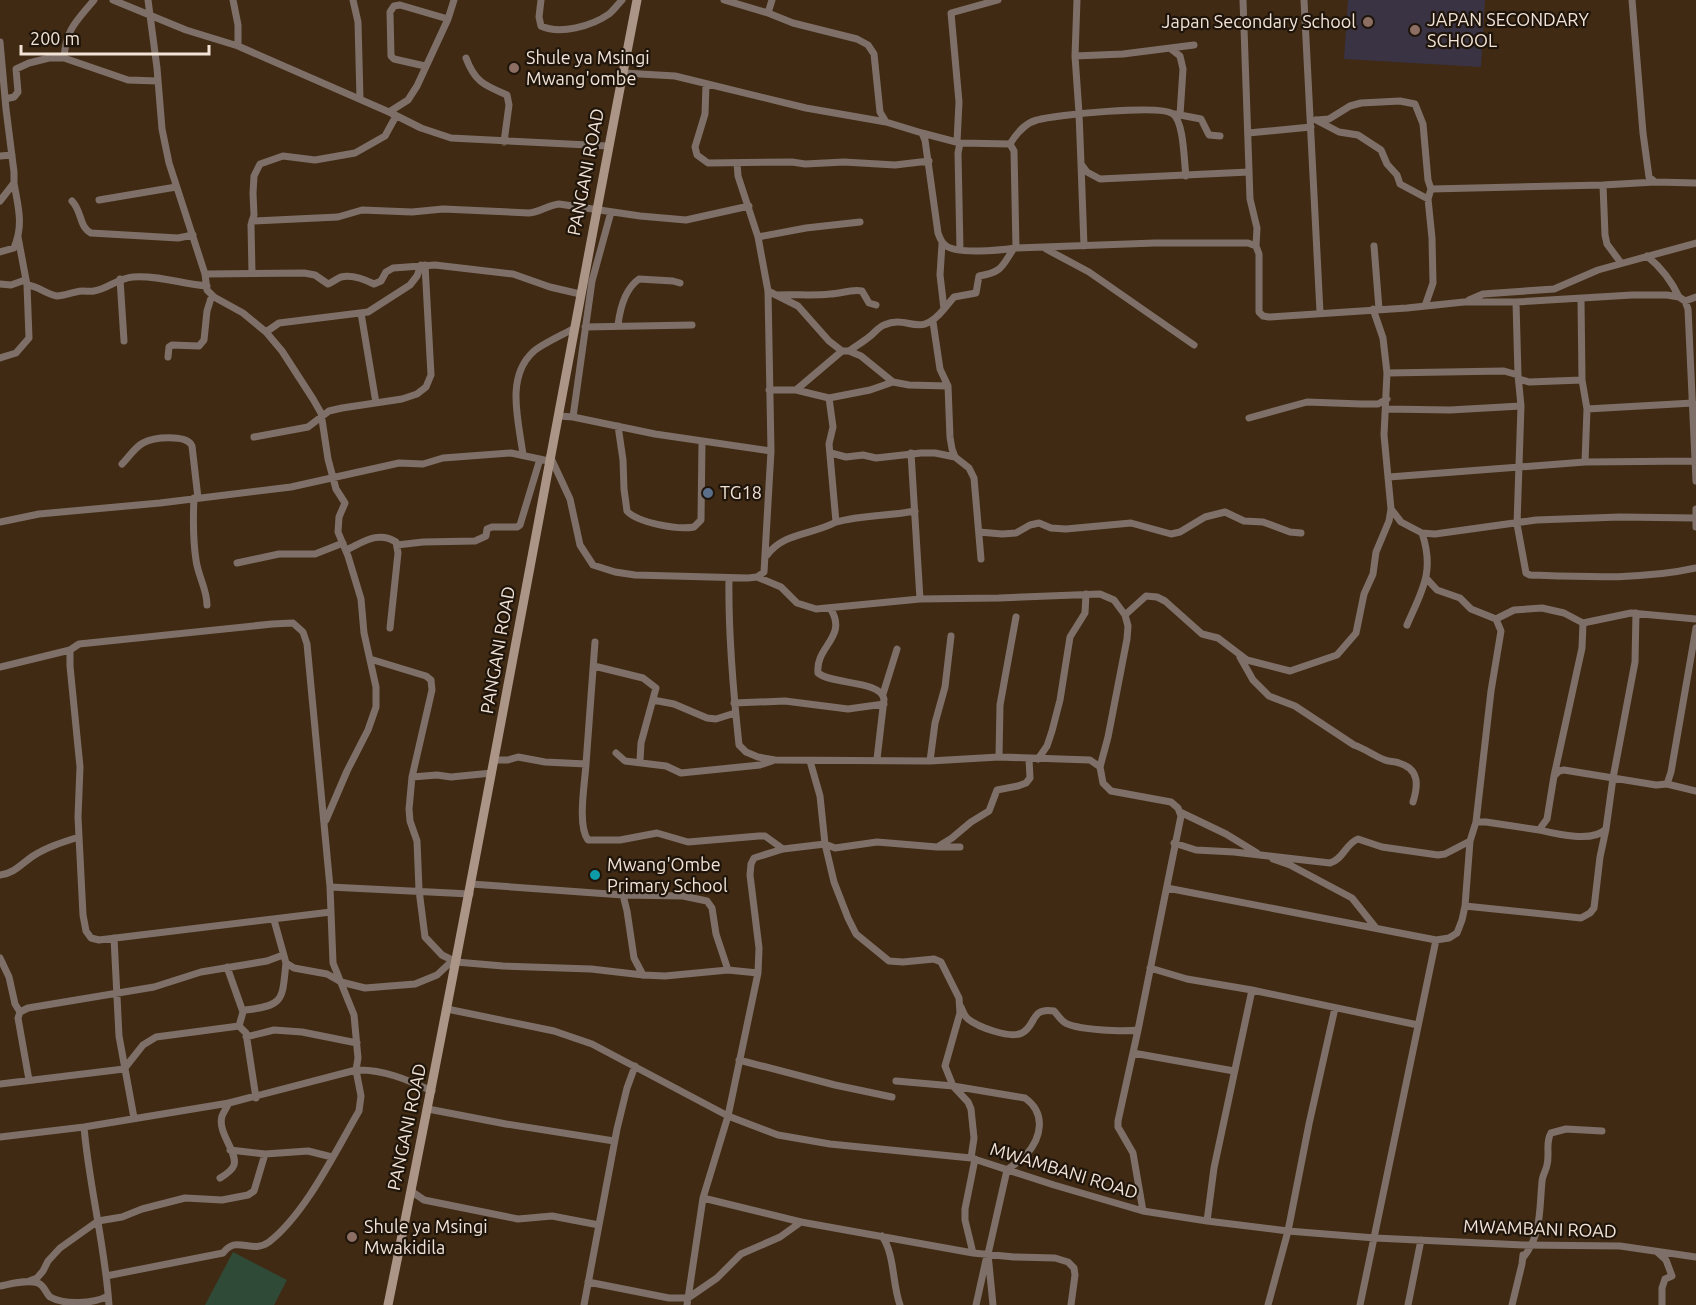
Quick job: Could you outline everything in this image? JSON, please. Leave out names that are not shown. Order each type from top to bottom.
[{"type":"main road","name":"PANGANI ROAD","points":[[387,1305],[411,1191],[419,1140],[432,1091],[454,961],[470,894],[546,458],[559,416],[573,329],[637,0]]},
{"type":"street","points":[[64,58],[65,41],[70,30],[94,0]]},
{"type":"street","points":[[113,0],[186,30],[238,46],[421,128],[450,138],[608,146]]},
{"type":"street","points":[[148,0],[162,129],[169,163],[205,274],[207,290],[243,313],[266,332],[282,351],[321,413],[333,478],[336,489],[345,503],[337,523],[338,532],[360,599],[364,633],[376,687],[376,707],[368,730],[327,814],[325,828]]},
{"type":"street","points":[[233,0],[238,25],[238,46]]},
{"type":"street","points":[[353,0],[358,22],[360,99]]},
{"type":"street","points":[[388,112],[408,100],[417,86],[448,19],[454,0]]},
{"type":"street","points":[[542,0],[539,17],[541,26],[550,30],[562,30],[593,23],[609,14],[622,0]]},
{"type":"street","points":[[724,0],[793,23],[857,39],[868,45],[874,54],[880,112],[886,122]]},
{"type":"street","points":[[768,13],[772,0]]},
{"type":"street","points":[[960,250],[959,102],[951,13],[998,0]]},
{"type":"street","points":[[1077,0],[1075,56],[1084,246]]},
{"type":"street","points":[[1243,0],[1250,199],[1257,228],[1259,312],[1263,316],[1464,302],[1667,295],[1682,299],[1696,297]]},
{"type":"street","points":[[1304,0],[1313,122],[1320,312]]},
{"type":"street","points":[[1632,0],[1647,171],[1649,177],[1655,182]]},
{"type":"street","points":[[425,66],[394,59],[391,56],[390,12],[394,6],[400,5],[448,19]]},
{"type":"street","points":[[0,42],[5,99],[3,109],[21,222],[14,248],[0,252]]},
{"type":"street","points":[[1075,56],[1123,54],[1194,45]]},
{"type":"street","points":[[1171,49],[1180,56],[1183,69],[1177,115],[1186,176]]},
{"type":"street","points":[[5,99],[14,97],[18,93],[16,69],[19,66],[49,58],[64,58],[128,80],[158,81]]},
{"type":"street","points":[[466,58],[476,78],[484,85],[507,95],[509,105],[504,142]]},
{"type":"street","points":[[622,73],[675,76],[806,108],[886,122],[959,142],[1010,144]]},
{"type":"street","points":[[706,84],[705,114],[695,147],[697,155],[708,163],[844,162],[895,165],[929,161]]},
{"type":"street","points":[[1248,133],[1329,119],[1350,105],[1361,103],[1400,101],[1415,104],[1423,124],[1428,180],[1431,189],[1428,199],[1433,283],[1425,306]]},
{"type":"street","points":[[1010,144],[1016,133],[1035,120],[1079,113],[1156,110],[1201,119],[1209,135],[1220,136]]},
{"type":"street","points":[[252,273],[254,176],[260,164],[283,156],[315,160],[356,153],[385,136],[396,116]]},
{"type":"street","points":[[1313,122],[1358,135],[1374,145],[1381,150],[1400,184],[1428,199]]},
{"type":"street","points":[[922,133],[929,161],[936,223],[942,244],[940,275],[944,309]]},
{"type":"street","points":[[796,390],[884,324],[920,325],[933,322],[954,297],[975,293],[979,276],[993,274],[1006,262],[1015,248],[1014,151],[1010,144]]},
{"type":"street","points":[[0,156],[12,155]]},
{"type":"street","points":[[737,163],[738,176],[758,237],[768,291],[771,451],[766,556],[764,572],[757,577]]},
{"type":"street","points":[[1081,164],[1087,172],[1100,179],[1249,172]]},
{"type":"street","points":[[1431,189],[1655,182],[1696,183]]},
{"type":"street","points":[[0,201],[14,183]]},
{"type":"street","points":[[1604,185],[1605,235],[1607,244],[1621,263]]},
{"type":"street","points":[[99,200],[176,187]]},
{"type":"street","points":[[72,201],[78,207],[82,225],[91,233],[178,238],[193,235]]},
{"type":"street","points":[[252,221],[338,217],[362,210],[412,212],[443,209],[528,213],[540,212],[550,204],[686,220],[749,206]]},
{"type":"street","points":[[573,417],[592,281],[611,212]]},
{"type":"street","points":[[758,237],[806,228],[860,222]]},
{"type":"street","points":[[0,358],[16,353],[29,338],[26,282],[18,237]]},
{"type":"street","points":[[942,244],[960,250],[1248,243],[1256,246]]},
{"type":"street","points":[[1464,302],[1483,294],[1554,289],[1598,270],[1696,243]]},
{"type":"street","points":[[1125,615],[1146,596],[1157,597],[1165,601],[1202,634],[1218,638],[1247,660],[1290,671],[1337,655],[1356,633],[1365,594],[1373,574],[1376,552],[1391,509],[1384,435],[1388,373],[1376,309],[1374,246]]},
{"type":"street","points":[[1040,247],[1058,254],[1089,272],[1194,345]]},
{"type":"street","points":[[1647,256],[1661,267],[1688,309],[1696,481]]},
{"type":"street","points":[[205,274],[304,273],[315,275],[328,284],[349,276],[362,278],[374,284],[381,281],[386,272],[393,268],[423,265],[513,274],[550,287],[580,294]]},
{"type":"street","points":[[266,332],[279,323],[368,312],[410,285],[423,265]]},
{"type":"street","points":[[254,437],[308,427],[329,411],[402,399],[417,394],[426,387],[431,375],[423,265]]},
{"type":"street","points":[[0,284],[26,282],[59,296],[79,291],[94,291],[120,279],[144,276],[207,286]]},
{"type":"street","points":[[120,279],[124,341]]},
{"type":"street","points":[[618,325],[619,314],[627,292],[639,279],[673,280],[680,283]]},
{"type":"street","points":[[775,296],[832,294],[856,290],[862,291],[869,303],[876,305]]},
{"type":"street","points":[[768,291],[798,306],[829,341],[846,351],[861,356],[893,381],[909,385],[948,386]]},
{"type":"street","points":[[168,357],[169,347],[172,345],[199,346],[204,340],[207,311],[212,295]]},
{"type":"street","points":[[1581,299],[1582,380],[1587,409],[1585,462]]},
{"type":"street","points":[[1516,302],[1521,406],[1517,524],[1526,573],[1530,575],[1612,577],[1696,568]]},
{"type":"street","points":[[361,313],[376,403]]},
{"type":"street","points":[[933,322],[940,369],[948,386],[950,437],[955,457]]},
{"type":"street","points":[[585,327],[692,325]]},
{"type":"street","points":[[523,455],[516,389],[525,361],[535,350],[573,329]]},
{"type":"street","points":[[1388,373],[1504,371],[1529,382],[1582,380]]},
{"type":"street","points":[[770,390],[796,390],[829,398],[870,390],[893,381]]},
{"type":"street","points":[[829,398],[833,427],[829,444],[836,522]]},
{"type":"street","points":[[1249,418],[1307,402],[1378,404],[1387,399]]},
{"type":"street","points":[[1587,409],[1693,403]]},
{"type":"street","points":[[1386,409],[1450,410],[1521,406]]},
{"type":"street","points":[[559,416],[702,442],[771,451]]},
{"type":"street","points":[[618,426],[627,511],[640,519],[673,527],[694,527],[701,520],[702,442]]},
{"type":"street","points":[[122,464],[143,442],[158,439],[190,441],[196,498],[193,516],[195,559],[207,594],[207,605]]},
{"type":"street","points":[[0,522],[39,514],[291,487],[399,463],[423,464],[442,458],[511,453],[546,458],[557,468],[570,499],[580,545],[593,565],[615,572],[635,575],[757,577],[781,587],[797,603],[816,609],[920,599],[1100,594],[1114,600],[1125,615],[1128,626],[1108,737],[1100,767],[1103,783],[1111,791],[1171,802],[1180,812],[1226,834],[1260,855],[1290,865],[1352,898],[1376,928]]},
{"type":"street","points":[[831,453],[846,457],[863,455],[876,458],[910,453],[935,453],[955,457],[969,468],[974,478],[981,559]]},
{"type":"street","points":[[910,453],[920,599]]},
{"type":"street","points":[[397,545],[475,541],[486,536],[487,529],[492,527],[520,525],[546,458]]},
{"type":"street","points":[[1389,477],[1585,462],[1694,461]]},
{"type":"street","points":[[1391,509],[1401,522],[1422,533],[1435,534],[1536,520],[1695,518]]},
{"type":"street","points":[[1696,509],[1696,527]]},
{"type":"street","points":[[766,556],[784,539],[836,522],[855,517],[890,516],[915,511]]},
{"type":"street","points":[[978,532],[1002,534],[1016,532],[1039,523],[1051,528],[1066,529],[1131,523],[1171,534],[1180,532],[1205,517],[1225,513],[1244,521],[1263,522],[1290,532],[1301,532]]},
{"type":"street","points":[[1407,625],[1427,579],[1427,547],[1422,533]]},
{"type":"street","points":[[237,563],[279,554],[315,554],[371,538],[390,538],[397,545],[396,580],[390,628]]},
{"type":"street","points":[[729,578],[728,627],[738,745],[746,752],[775,760],[930,761],[999,756],[1090,760],[1100,767]]},
{"type":"street","points":[[1167,888],[1436,940],[1449,938],[1457,933],[1466,906],[1470,841],[1476,822],[1491,691],[1501,631],[1496,620],[1471,609],[1460,598],[1437,590],[1427,579]]},
{"type":"street","points":[[1038,759],[1047,746],[1052,731],[1062,690],[1070,637],[1085,613],[1086,594]]},
{"type":"street","points":[[830,608],[834,614],[836,632],[821,657],[818,673],[828,678],[879,690],[883,694]]},
{"type":"street","points":[[1496,620],[1514,610],[1542,608],[1564,613],[1582,623],[1615,615],[1636,613],[1696,619]]},
{"type":"street","points":[[1466,906],[1581,918],[1594,908],[1613,778],[1635,662],[1636,613]]},
{"type":"street","points":[[999,756],[999,705],[1016,617]]},
{"type":"street","points":[[0,667],[70,650],[79,644],[293,623],[303,632],[307,644],[330,887],[333,963],[354,1015],[358,1058],[356,1070],[361,1096],[359,1111],[297,1213],[262,1246],[256,1248],[236,1244],[228,1246],[223,1253],[106,1276]]},
{"type":"street","points":[[1539,830],[1547,819],[1582,648],[1582,623]]},
{"type":"street","points":[[1667,783],[1671,772],[1696,628]]},
{"type":"street","points":[[930,761],[935,723],[945,687],[951,636]]},
{"type":"street","points":[[595,642],[583,812],[588,840],[620,840],[657,833],[688,842],[765,836],[783,849]]},
{"type":"street","points":[[877,759],[884,704],[883,694],[897,649]]},
{"type":"street","points":[[70,650],[81,767],[80,874],[86,932],[91,938],[114,939],[331,912]]},
{"type":"street","points":[[1238,654],[1253,680],[1269,696],[1295,706],[1354,745],[1385,760],[1405,765],[1413,771],[1418,787],[1413,802]]},
{"type":"street","points":[[370,659],[426,676],[431,680],[432,690],[412,777],[409,809],[410,821],[417,841],[419,890],[425,937],[442,955],[454,961],[503,966],[643,975],[665,976],[728,970],[758,973]]},
{"type":"street","points":[[594,666],[644,678],[656,688],[641,743],[640,761]]},
{"type":"street","points":[[653,700],[674,704],[707,718],[716,719],[735,712]]},
{"type":"street","points":[[734,702],[785,701],[848,709],[884,704]]},
{"type":"street","points":[[616,753],[625,761],[633,763],[640,761],[674,768],[681,773],[760,765],[775,760]]},
{"type":"street","points":[[494,760],[518,757],[545,762],[586,764]]},
{"type":"street","points":[[937,847],[988,811],[997,790],[1026,783],[1030,778],[1029,759]]},
{"type":"street","points":[[810,761],[820,796],[825,844],[834,882],[856,934],[890,961],[934,959],[941,962],[969,1020],[1002,1034],[1021,1034],[1036,1014],[1047,1010],[1054,1011],[1063,1022],[1083,1028],[1120,1032],[1138,1030]]},
{"type":"street","points":[[1554,776],[1564,770],[1656,785],[1667,783],[1696,791]]},
{"type":"street","points":[[412,777],[437,775],[451,777],[492,773]]},
{"type":"street","points":[[1143,1211],[1133,1153],[1118,1127],[1167,888],[1180,812]]},
{"type":"street","points":[[1476,822],[1561,835],[1597,836],[1606,829]]},
{"type":"street","points":[[0,875],[14,872],[33,856],[54,845],[79,837]]},
{"type":"street","points":[[1174,843],[1196,850],[1334,863],[1353,840],[1358,839],[1382,847],[1438,855],[1446,855],[1470,841]]},
{"type":"street","points":[[688,1301],[703,1198],[728,1116],[758,973],[759,948],[751,864],[754,858],[783,849],[825,844],[835,848],[877,842],[960,847]]},
{"type":"street","points":[[471,884],[623,895],[683,896],[706,901],[712,908],[716,934],[728,970]]},
{"type":"street","points":[[330,887],[470,894]]},
{"type":"street","points":[[623,895],[634,958],[643,975]]},
{"type":"street","points":[[243,1012],[276,1003],[281,999],[286,963],[274,920]]},
{"type":"street","points":[[114,939],[119,1036],[134,1118]]},
{"type":"street","points":[[1360,1305],[1436,940]]},
{"type":"street","points":[[29,1080],[18,1018],[20,1012],[28,1008],[153,987],[201,972],[267,962],[283,955]]},
{"type":"street","points":[[0,958],[9,977],[15,1004],[20,1012]]},
{"type":"street","points":[[618,972],[627,969],[634,958]]},
{"type":"street","points":[[286,963],[294,968],[327,974],[341,982],[365,988],[415,984],[437,975],[454,961]]},
{"type":"street","points":[[227,967],[243,1012],[239,1026]]},
{"type":"street","points":[[1150,968],[1187,979],[1418,1024]]},
{"type":"street","points":[[1207,1221],[1214,1168],[1252,990]]},
{"type":"street","points":[[961,1007],[945,1061],[946,1073],[953,1086],[971,1109],[974,1138],[973,1159],[965,1209],[973,1253]]},
{"type":"street","points":[[1268,1305],[1288,1231],[1335,1008]]},
{"type":"street","name":"MWAMBANI ROAD","points":[[447,1009],[554,1031],[592,1044],[728,1116],[778,1135],[830,1144],[973,1159],[1143,1211],[1288,1231],[1375,1238],[1523,1245],[1620,1246],[1696,1257]]},
{"type":"street","points":[[0,1084],[124,1069],[143,1045],[156,1037],[239,1026]]},
{"type":"street","points":[[239,1026],[246,1033],[256,1098]]},
{"type":"street","points":[[246,1037],[274,1030],[302,1032],[357,1042]]},
{"type":"street","points":[[1133,1053],[1234,1071]]},
{"type":"street","points":[[739,1060],[892,1097]]},
{"type":"street","points":[[584,1305],[614,1142],[627,1088],[635,1066]]},
{"type":"street","points":[[0,1137],[84,1127],[256,1098],[356,1070],[369,1069],[382,1072],[432,1091]]},
{"type":"street","points":[[896,1081],[953,1086],[1024,1098],[1033,1104],[1040,1116],[1037,1139],[1025,1156],[1007,1170],[976,1305]]},
{"type":"street","points":[[220,1178],[235,1164],[222,1124],[222,1116],[229,1103]]},
{"type":"street","points":[[428,1109],[614,1142]]},
{"type":"street","points":[[84,1127],[87,1166],[98,1221],[109,1305]]},
{"type":"street","points":[[1523,1258],[1537,1235],[1542,1180],[1547,1165],[1547,1139],[1551,1133],[1566,1129],[1602,1131]]},
{"type":"street","points":[[230,1150],[265,1154],[308,1151],[332,1157]]},
{"type":"street","points":[[0,1286],[37,1278],[60,1248],[98,1221],[122,1217],[142,1209],[185,1198],[222,1200],[248,1195],[254,1191],[265,1154]]},
{"type":"street","points":[[411,1191],[424,1200],[518,1219],[552,1216],[599,1225]]},
{"type":"street","points":[[703,1198],[801,1222],[973,1253],[1041,1257],[1068,1262],[1074,1268],[1075,1275],[1071,1305]]},
{"type":"street","points":[[588,1282],[688,1301],[717,1278],[741,1254],[780,1238],[801,1222]]},
{"type":"street","points":[[882,1236],[890,1255],[900,1305]]},
{"type":"street","points":[[1408,1305],[1421,1240]]},
{"type":"street","points":[[1512,1305],[1523,1258],[1523,1245]]},
{"type":"street","points":[[1657,1252],[1670,1268],[1672,1276],[1665,1279],[1661,1295],[1662,1305]]},
{"type":"street","points":[[988,1254],[993,1305]]},
{"type":"street","points":[[27,1282],[37,1283],[56,1301],[68,1304],[97,1302],[108,1296]]},
{"type":"shaded area","name":"JAPAN SECONDARY SCHOOL","points":[[1348,0],[1485,0],[1481,67],[1344,59]]},
{"type":"green space","points":[[233,1252],[287,1280],[274,1305],[205,1305]]},
{"type":"place","name":"Japan Secondary School","points":[[1368,22]]},
{"type":"place","name":"JAPAN SECONDARY SCHOOL","points":[[1415,30]]},
{"type":"place","name":"Shule ya Msingi Mwang'ombe","points":[[514,68]]},
{"type":"place","name":"TG18","points":[[708,493]]},
{"type":"place","name":"Mwang'Ombe Primary School","points":[[595,875]]},
{"type":"place","name":"Shule ya Msingi Mwakidila","points":[[352,1237]]}]
